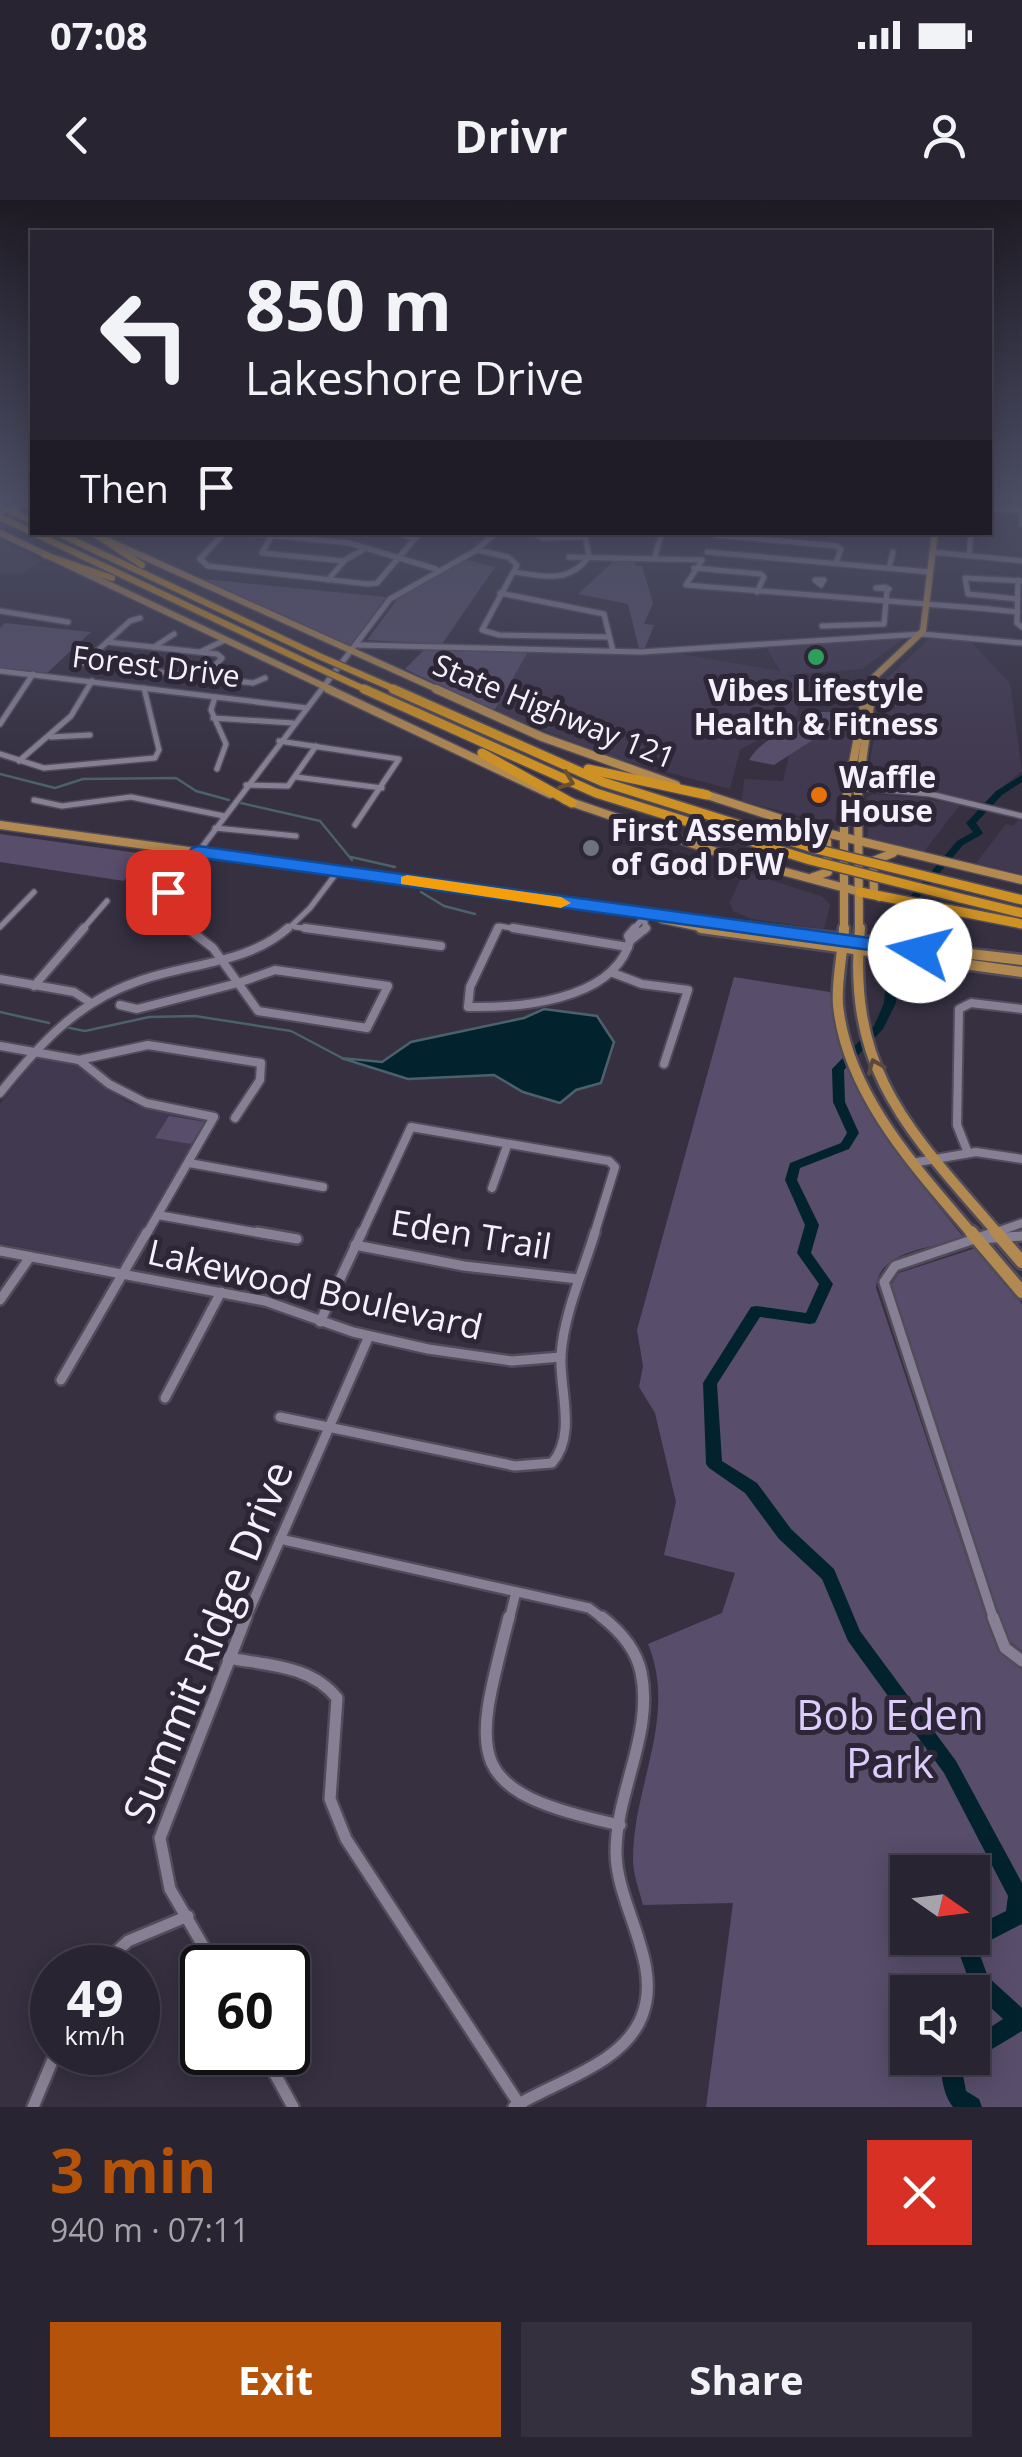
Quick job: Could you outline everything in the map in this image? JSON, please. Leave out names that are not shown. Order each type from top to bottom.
[{"type":"highway","points":[[143,590],[177,602]]},
{"type":"highway","points":[[154,590],[414,713],[609,798],[810,860],[1022,914]]},
{"type":"highway","points":[[180,590],[440,712],[629,791],[816,849],[1022,900]]},
{"type":"highway","points":[[184,590],[197,598]]},
{"type":"highway","points":[[440,712],[591,770],[706,795]]},
{"type":"highway","points":[[414,713],[572,803]]},
{"type":"highway","points":[[860,892],[1022,924]]},
{"type":"main road","points":[[117,590],[323,690],[572,803],[860,892]]},
{"type":"main road","name":"State Highway 121","points":[[221,590],[355,648],[542,737],[815,830],[1021,880]]},
{"type":"main road","points":[[929,590],[922,634],[874,679],[867,705],[844,824],[838,1000],[848,1049],[878,1113],[912,1163],[1022,1292]]},
{"type":"main road","points":[[853,787],[859,841],[857,1002],[862,1032],[890,1099],[930,1159],[1022,1262]]},
{"type":"main road","points":[[815,830],[834,830],[844,824]]},
{"type":"main road","points":[[0,825],[660,918],[677,925],[920,954],[1022,972]]},
{"type":"main road","points":[[802,877],[828,872],[828,841],[815,830]]},
{"type":"main road","points":[[883,898],[874,893],[873,861],[885,854],[904,852]]},
{"type":"main road","points":[[802,877],[844,901]]},
{"type":"main road","points":[[920,954],[1022,960]]},
{"type":"main road","points":[[838,1000],[857,1002]]},
{"type":"street","points":[[120,1006],[136,1009],[238,983],[275,970],[388,986],[368,1028],[258,1011],[238,983],[223,962],[212,948],[166,908],[168,892],[279,741],[323,690],[390,599],[404,590]]},
{"type":"street","points":[[502,590],[481,627],[485,632],[609,636]]},
{"type":"street","points":[[737,590],[1018,612]]},
{"type":"street","points":[[821,599],[823,590]]},
{"type":"street","points":[[968,590],[968,594],[1018,599]]},
{"type":"street","points":[[1019,590],[1020,627]]},
{"type":"street","points":[[822,626],[884,624],[887,591]]},
{"type":"street","points":[[500,593],[604,614],[613,651]]},
{"type":"street","points":[[550,613],[560,605]]},
{"type":"street","points":[[0,612],[68,622]]},
{"type":"street","points":[[140,618],[130,621],[84,663],[252,683],[265,678]]},
{"type":"street","points":[[154,648],[174,634]]},
{"type":"street","points":[[355,648],[613,651],[761,647],[922,634],[1022,642]]},
{"type":"street","points":[[200,652],[223,641]]},
{"type":"street","points":[[107,642],[222,658],[202,678]]},
{"type":"street","name":"Forest Drive","points":[[0,671],[307,708]]},
{"type":"street","points":[[0,724],[33,674]]},
{"type":"street","points":[[0,754],[44,768],[155,758],[159,750],[148,689],[165,674]]},
{"type":"street","points":[[20,761],[51,737],[92,681]]},
{"type":"street","points":[[215,697],[214,718],[226,744],[217,769]]},
{"type":"street","points":[[77,705],[91,705]]},
{"type":"street","points":[[214,718],[293,723]]},
{"type":"street","points":[[51,737],[90,735]]},
{"type":"street","points":[[279,741],[398,758],[355,824]]},
{"type":"street","points":[[246,786],[285,787],[316,746]]},
{"type":"street","points":[[296,777],[382,788]]},
{"type":"street","points":[[853,787],[954,800],[1022,816]]},
{"type":"street","points":[[34,800],[62,806],[131,797],[224,816]]},
{"type":"street","points":[[215,828],[296,836]]},
{"type":"street","points":[[0,1093],[35,1050],[91,1003],[148,980],[260,949],[295,927],[338,871]]},
{"type":"street","points":[[0,927],[34,892]]},
{"type":"street","points":[[34,986],[108,901]]},
{"type":"street","points":[[645,916],[633,930],[629,944],[613,974],[588,986],[511,1007],[468,1008],[470,987],[499,926],[629,944],[649,924],[645,916]]},
{"type":"street","points":[[295,927],[441,946]]},
{"type":"street","points":[[633,930],[642,933]]},
{"type":"street","points":[[613,974],[688,990],[664,1064]]},
{"type":"street","points":[[0,979],[74,992],[91,1003]]},
{"type":"street","points":[[968,1153],[957,1125],[960,1009],[971,1003],[1022,1009]]},
{"type":"street","points":[[0,1046],[79,1060],[148,1045],[261,1063],[260,1080],[235,1118]]},
{"type":"street","points":[[62,1380],[213,1121],[212,1114],[146,1104],[108,1084],[79,1060]]},
{"type":"street","points":[[280,1418],[515,1466],[541,1466],[560,1454],[565,1404],[560,1357],[578,1279],[614,1174],[609,1161],[507,1146],[414,1126],[407,1129],[320,1322]]},
{"type":"street","points":[[492,1188],[507,1146]]},
{"type":"street","points":[[912,1163],[968,1153],[1022,1159]]},
{"type":"street","points":[[190,1163],[323,1187]]},
{"type":"street","points":[[158,1215],[296,1239]]},
{"type":"street","points":[[1022,1222],[999,1234],[895,1266],[884,1282],[998,1632],[1005,1648],[1022,1662]]},
{"type":"street","points":[[999,1234],[1022,1236]]},
{"type":"street","name":"Eden Trail","points":[[355,1245],[464,1266],[578,1279]]},
{"type":"street","name":"Lakewood Boulevard","points":[[0,1251],[265,1301],[370,1336],[476,1358],[560,1357]]},
{"type":"street","points":[[0,1300],[30,1257]]},
{"type":"street","points":[[165,1398],[221,1292]]},
{"type":"street","name":"Summit Ridge Drive","points":[[204,1945],[188,1916],[176,1904],[164,1874],[160,1838],[228,1658],[370,1336]]},
{"type":"street","points":[[228,1658],[318,1676],[330,1686],[337,1698],[330,1799],[346,1838],[518,2106],[597,2062],[632,2034],[644,2012],[647,1983],[619,1878],[620,1825],[641,1705],[642,1673],[634,1655],[608,1621],[588,1608],[280,1539]]},
{"type":"street","points":[[516,1592],[482,1730],[491,1766],[517,1796],[542,1809],[620,1825]]},
{"type":"street","points":[[117,1945],[138,1932],[188,1916]]},
{"type":"street","points":[[33,2107],[46,2075]]},
{"type":"street","points":[[274,2075],[288,2105]]},
{"type":"shaded area","points":[[905,638],[862,669],[788,675],[804,683],[796,718],[740,750],[730,789],[615,758],[494,711],[528,652],[680,654],[780,671],[767,648]]},
{"type":"shaded area","points":[[929,639],[968,639],[1010,683],[1022,771],[985,802],[882,785],[867,775],[886,679]]},
{"type":"shaded area","points":[[832,728],[854,730],[834,825],[742,801],[744,779],[783,781],[790,752]]},
{"type":"shaded area","points":[[872,794],[960,805],[922,854],[868,840],[867,797]]},
{"type":"shaded area","points":[[1022,821],[1022,874],[976,863],[1006,824],[1013,826]]},
{"type":"shaded area","points":[[744,871],[823,897],[830,905],[824,929],[752,919],[733,911],[730,902]]},
{"type":"shaded area","points":[[40,1054],[69,1060],[127,1102],[150,1110],[206,1116],[209,1121],[119,1267],[0,1243],[0,1104]]},
{"type":"green space","points":[[226,590],[315,590],[386,597],[351,645]]},
{"type":"green space","points":[[479,590],[442,644],[367,640],[402,593]]},
{"type":"green space","points":[[582,590],[649,590],[653,603],[644,624],[654,625],[645,648],[639,649],[628,604],[578,594]]},
{"type":"green space","points":[[5,623],[91,632],[46,674],[0,669],[0,628]]},
{"type":"green space","points":[[426,648],[528,652],[494,711],[405,669]]},
{"type":"green space","points":[[813,712],[857,712],[854,724],[833,727],[774,765],[749,760],[770,739]]},
{"type":"green space","points":[[0,834],[145,854],[124,881],[0,862]]},
{"type":"green space","name":"Bob Eden Park","points":[[734,977],[830,992],[847,1062],[862,1094],[898,1154],[965,1239],[897,1258],[879,1275],[876,1288],[987,1619],[1004,1653],[1022,1667],[1022,2107],[706,2107],[733,1903],[643,1905],[633,1859],[658,1698],[648,1644],[722,1613],[735,1573],[664,1555],[676,1502],[655,1413],[639,1387],[643,1366],[637,1330]]},
{"type":"green space","points":[[169,1116],[205,1122],[191,1144],[155,1138]]},
{"type":"green space","points":[[979,1247],[1022,1304],[1022,1651],[1006,1638],[998,1624],[889,1288],[899,1273]]},
{"type":"water","points":[[544,1009],[597,1016],[614,1042],[601,1083],[576,1090],[560,1103],[523,1092],[494,1075],[408,1079],[341,1058],[382,1062],[411,1042],[524,1018]]},
{"type":"waterway","points":[[0,774],[55,788],[83,779],[176,778],[196,791],[229,800]]},
{"type":"waterway","points":[[977,1975],[965,1942],[1015,1917],[1018,1895],[950,1767],[854,1636],[828,1574],[785,1534],[751,1488],[714,1464],[710,1383],[756,1311],[810,1319],[826,1284],[804,1253],[812,1225],[791,1180],[794,1166],[845,1146],[853,1133],[839,1102],[838,1069],[879,1027],[890,1003],[896,919],[960,843],[978,833],[971,823],[999,793],[1022,778]]},
{"type":"waterway","points":[[241,803],[320,821],[352,860]]},
{"type":"waterway","points":[[351,857],[395,867]]},
{"type":"waterway","points":[[421,892],[444,906],[475,914]]},
{"type":"waterway","points":[[880,980],[891,982]]},
{"type":"waterway","points":[[0,1012],[49,1023]]},
{"type":"waterway","points":[[65,1027],[85,1031],[149,1017],[195,1016],[291,1031],[344,1059]]},
{"type":"waterway","points":[[990,1993],[1020,2020],[990,2039]]},
{"type":"waterway","points":[[953,2075],[957,2097],[971,2107]]},
{"type":"slow traffic","points":[[407,881],[561,903]]},
{"type":"place","name":"Vibes Lifestyle Health & Fitness","points":[[816,657]]},
{"type":"place","name":"Waffle House","points":[[819,795]]},
{"type":"place","name":"First Assembly of God DFW","points":[[591,848]]},
{"type":"route","points":[[168,892],[198,852],[920,951]]}]
